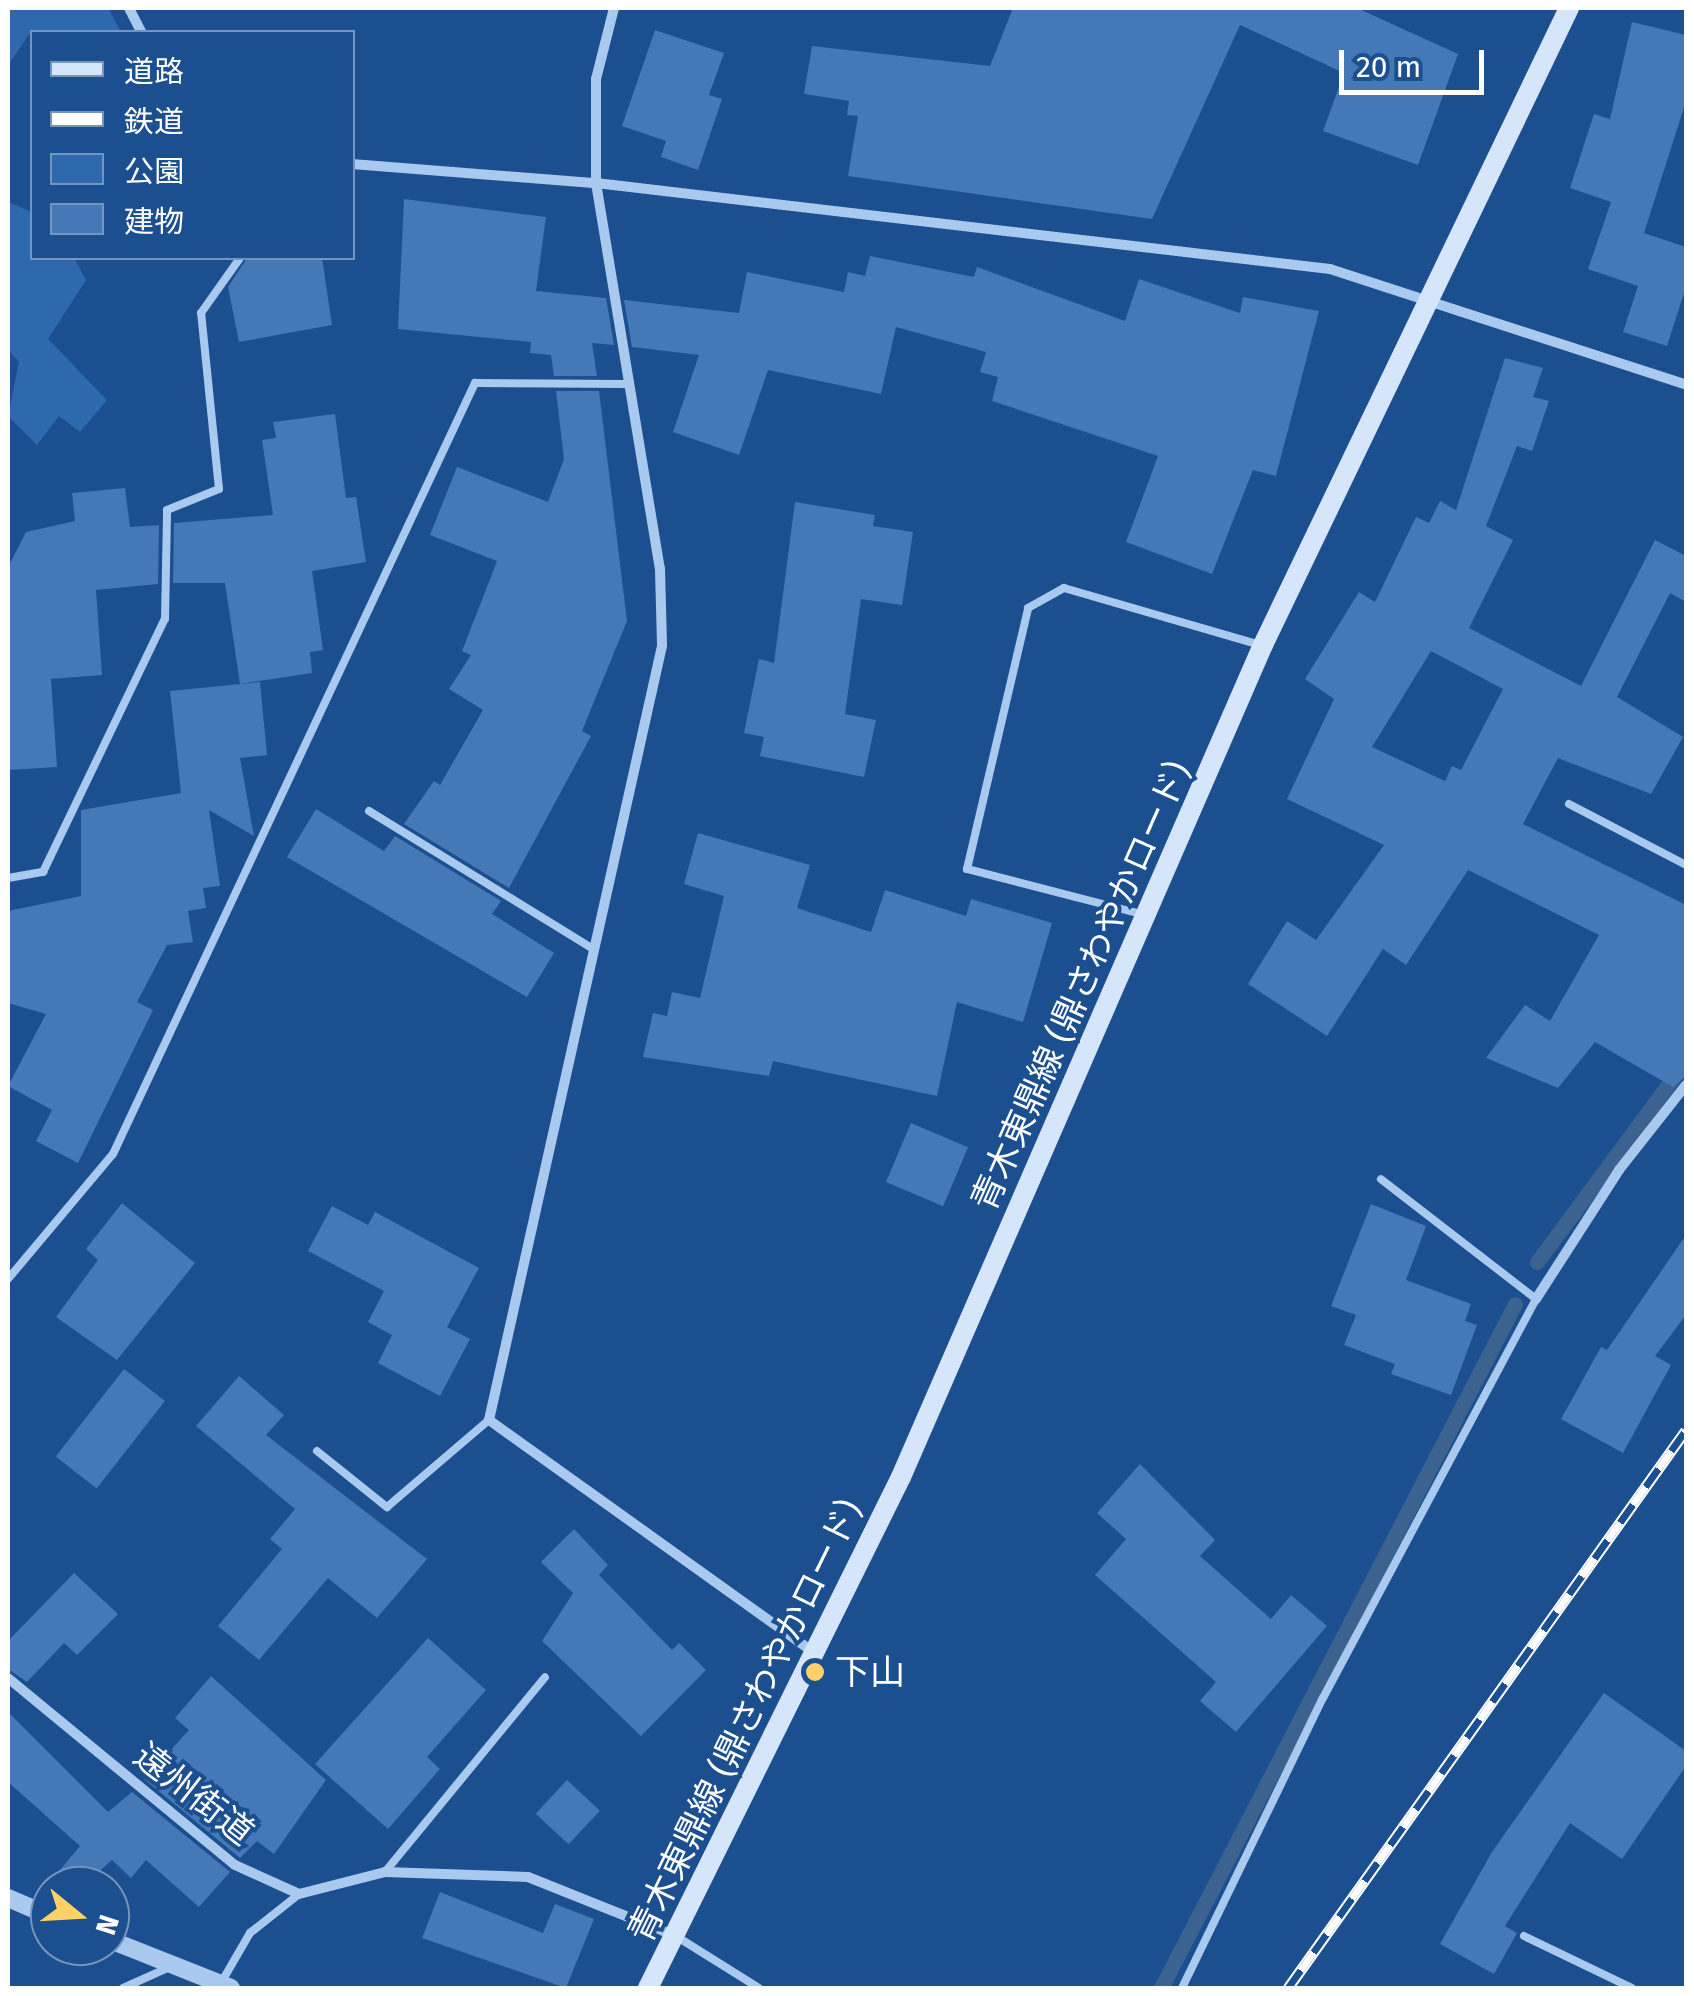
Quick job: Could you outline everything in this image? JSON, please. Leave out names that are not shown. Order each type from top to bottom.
[{"type":"main road","name":"青木東鼎線 (鼎さわやかロード)","points":[[648,1988],[679,1938],[813,1652],[901,1477],[1149,916],[1263,646],[1569,8]]},
{"type":"street","points":[[129,8],[141,30]]},
{"type":"street","points":[[614,8],[596,79],[596,183],[660,569],[662,646],[488,1420],[813,1652]]},
{"type":"street","points":[[355,164],[596,183],[1330,269],[1686,384]]},
{"type":"street","points":[[1536,1300],[1619,1170],[1686,1085]]},
{"type":"street","name":"遠州街道","points":[[8,1678],[235,1865],[299,1894]]},
{"type":"street","points":[[299,1894],[385,1872],[528,1877],[679,1938]]},
{"type":"street","points":[[130,1948],[226,1986]]},
{"type":"lane","points":[[8,878],[43,872],[165,619],[166,510],[219,489],[201,313],[239,260]]},
{"type":"lane","points":[[8,1278],[112,1154],[474,383],[628,384]]},
{"type":"lane","points":[[1149,916],[967,869],[1028,608],[1064,588],[1263,646]]},
{"type":"lane","points":[[1569,804],[1686,865]]},
{"type":"lane","points":[[368,811],[595,950]]},
{"type":"lane","points":[[1182,1988],[1323,1698],[1536,1300],[1380,1179]]},
{"type":"lane","points":[[317,1451],[387,1508],[488,1420]]},
{"type":"lane","points":[[385,1872],[545,1677]]},
{"type":"lane","points":[[226,1986],[250,1933],[299,1894]]},
{"type":"lane","points":[[1524,1936],[1632,1988]]},
{"type":"lane","points":[[679,1938],[759,1988]]},
{"type":"lane","points":[[122,1988],[174,1965]]},
{"type":"green space","points":[[8,8],[108,8],[120,30],[30,30],[8,65]]},
{"type":"green space","points":[[8,202],[30,211],[30,260],[75,260],[86,280],[48,339],[107,400],[80,432],[59,416],[37,445],[8,416],[19,362],[8,350]]},
{"type":"building","points":[[1013,8],[1357,8],[1458,54],[1418,165],[1323,131],[1344,73],[1240,25],[1152,219],[848,176],[858,116],[847,115],[849,101],[804,94],[812,46],[990,66]]},
{"type":"building","points":[[1632,22],[1686,35],[1686,101],[1644,233],[1686,247],[1686,287],[1667,346],[1623,332],[1638,286],[1588,269],[1611,202],[1570,188],[1594,114],[1610,119]]},
{"type":"building","points":[[655,30],[724,53],[709,95],[722,99],[698,170],[661,157],[666,141],[622,126]]},
{"type":"building","points":[[404,199],[546,217],[536,291],[606,298],[614,345],[592,343],[597,376],[554,376],[551,355],[530,353],[531,342],[398,329]]},
{"type":"building","points":[[870,256],[974,277],[977,267],[1125,321],[1139,279],[1240,313],[1243,297],[1319,311],[1276,476],[1253,470],[1212,574],[1126,542],[1158,456],[992,401],[998,377],[980,372],[986,352],[896,327],[881,394],[768,370],[739,455],[673,432],[699,355],[632,347],[624,300],[739,313],[747,272],[844,292],[848,272],[865,276]]},
{"type":"building","points":[[246,260],[322,260],[332,325],[239,342],[228,287]]},
{"type":"building","points":[[1505,358],[1543,368],[1533,397],[1549,401],[1532,451],[1517,446],[1486,526],[1513,540],[1469,628],[1581,686],[1655,540],[1686,556],[1686,602],[1670,593],[1617,697],[1683,737],[1651,794],[1558,758],[1523,824],[1686,905],[1686,1076],[1673,1087],[1595,1042],[1558,1088],[1486,1058],[1525,1005],[1550,1021],[1599,935],[1468,870],[1406,965],[1383,949],[1327,1036],[1248,984],[1287,921],[1316,940],[1384,845],[1287,799],[1334,699],[1305,679],[1359,592],[1375,602],[1416,517],[1429,523],[1440,501],[1456,510]],"holes":[[[1431,651],[1503,689],[1461,770],[1452,766],[1445,781],[1372,747]]]},
{"type":"building","points":[[556,391],[599,391],[627,621],[582,731],[591,736],[509,888],[404,824],[434,781],[440,785],[483,710],[449,689],[471,655],[462,651],[497,561],[430,535],[457,467],[548,502],[564,459]]},
{"type":"building","points":[[335,414],[346,498],[356,497],[366,562],[312,571],[323,650],[310,652],[312,673],[240,684],[225,583],[173,583],[174,523],[273,515],[262,440],[276,438],[273,422]]},
{"type":"building","points":[[125,488],[130,527],[159,525],[158,584],[96,590],[102,675],[51,679],[57,767],[8,770],[8,567],[26,532],[75,521],[72,493]]},
{"type":"building","points":[[795,502],[875,515],[873,526],[913,532],[902,605],[861,599],[845,714],[876,720],[864,777],[760,756],[764,737],[744,733],[759,659],[774,663]]},
{"type":"building","points":[[260,682],[267,755],[240,758],[254,836],[209,810],[220,886],[203,888],[206,908],[188,911],[193,942],[167,945],[137,1002],[153,1010],[78,1163],[36,1141],[52,1110],[8,1086],[46,1014],[8,1003],[8,911],[81,896],[81,810],[181,793],[170,691]]},
{"type":"building","points":[[316,809],[384,851],[395,836],[501,901],[492,914],[554,953],[527,997],[287,857]]},
{"type":"building","points":[[698,833],[810,865],[797,908],[871,932],[885,890],[966,916],[971,899],[1052,923],[1023,1022],[957,1002],[937,1096],[773,1061],[769,1076],[643,1057],[653,1013],[667,1016],[672,992],[700,998],[724,896],[684,884]]},
{"type":"building","points":[[911,1123],[968,1147],[943,1206],[886,1182]]},
{"type":"building","points":[[122,1203],[195,1263],[117,1360],[56,1317],[98,1260],[86,1249]]},
{"type":"building","points":[[1371,1204],[1426,1226],[1406,1280],[1471,1304],[1465,1321],[1477,1325],[1451,1395],[1391,1374],[1395,1364],[1344,1345],[1356,1315],[1331,1306]]},
{"type":"building","points":[[332,1206],[368,1225],[375,1212],[479,1268],[447,1327],[470,1339],[440,1396],[378,1363],[392,1335],[368,1322],[384,1291],[308,1251]]},
{"type":"building","points":[[1686,1235],[1686,1315],[1655,1356],[1671,1365],[1623,1453],[1561,1419],[1601,1347],[1607,1350]]},
{"type":"building","points":[[124,1369],[165,1401],[97,1488],[56,1456]]},
{"type":"building","points":[[239,1376],[284,1415],[266,1435],[427,1559],[377,1618],[328,1578],[259,1660],[218,1626],[282,1549],[270,1539],[295,1509],[196,1426]]},
{"type":"building","points":[[1140,1464],[1215,1540],[1200,1556],[1271,1619],[1291,1595],[1327,1626],[1236,1732],[1200,1701],[1216,1682],[1095,1575],[1126,1539],[1097,1513]]},
{"type":"building","points":[[574,1529],[608,1565],[599,1575],[672,1650],[679,1643],[706,1670],[641,1736],[542,1641],[573,1593],[541,1562]]},
{"type":"building","points":[[74,1573],[118,1614],[77,1655],[64,1643],[27,1682],[8,1669],[8,1641]]},
{"type":"building","points":[[428,1638],[486,1690],[427,1757],[440,1769],[388,1829],[315,1764]]},
{"type":"building","points":[[211,1676],[326,1780],[274,1854],[257,1841],[240,1858],[144,1779],[189,1730],[175,1718]]},
{"type":"building","points":[[1604,1693],[1686,1751],[1686,1766],[1622,1859],[1570,1823],[1505,1926],[1517,1933],[1494,1974],[1440,1944],[1492,1852]]},
{"type":"building","points":[[8,1712],[108,1812],[132,1792],[230,1872],[199,1907],[146,1860],[131,1878],[130,1866],[118,1866],[112,1860],[105,1866],[63,1866],[80,1846],[8,1782]]},
{"type":"building","points":[[567,1780],[600,1811],[569,1844],[536,1814]]},
{"type":"building","points":[[440,1892],[543,1933],[555,1904],[594,1919],[566,1988],[422,1938]]},
{"type":"waterway","points":[[1537,1262],[1686,1061]]},
{"type":"waterway","points":[[1161,1988],[1515,1304]]},
{"type":"railway","points":[[1288,1988],[1686,1430]]},
{"type":"place","name":"下山","points":[[815,1672]]}]
